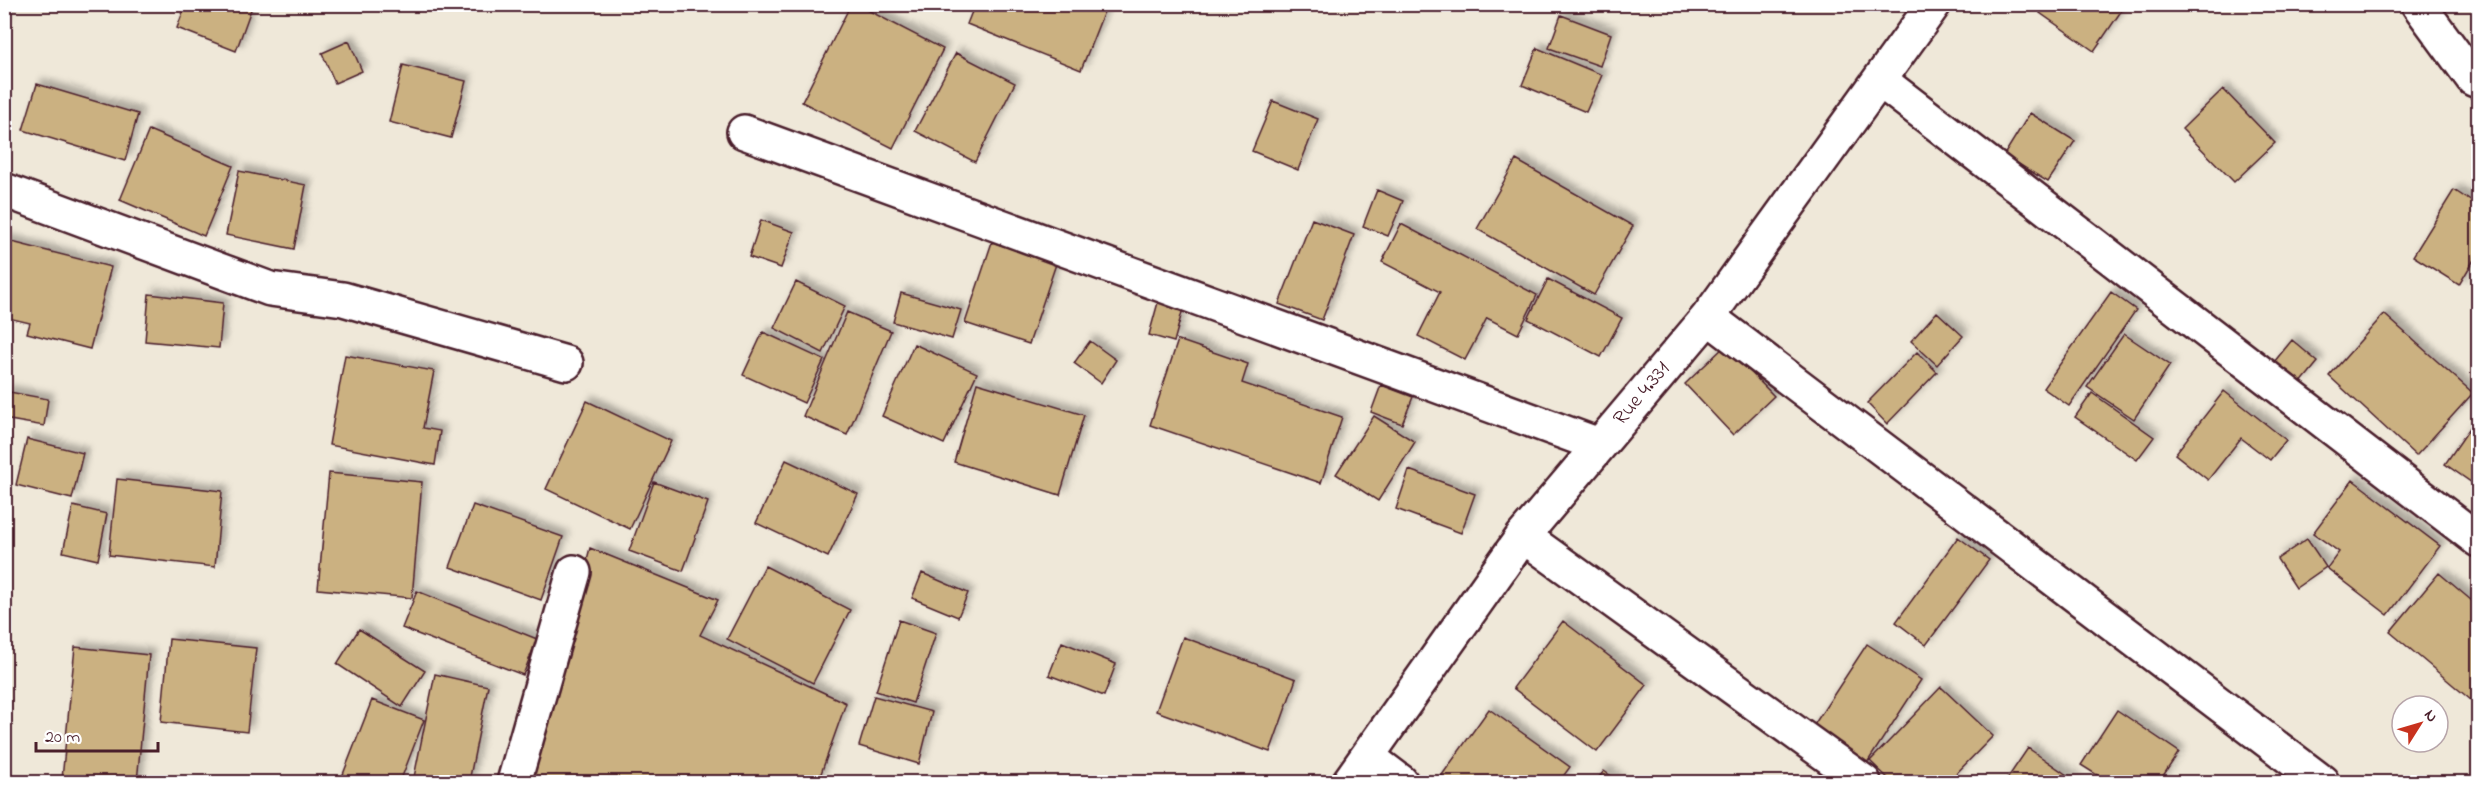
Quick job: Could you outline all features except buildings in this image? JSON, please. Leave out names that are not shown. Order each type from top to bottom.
[{"type":"street","name":"Rue 4.331","points":[[1348,783],[1523,537],[1708,317],[1881,81],[1934,4]]},
{"type":"street","points":[[2418,4],[2473,79],[2478,81]]},
{"type":"street","points":[[1881,81],[2478,540]]},
{"type":"street","points":[[744,132],[1599,445]]},
{"type":"street","points":[[4,190],[270,289],[344,299],[566,363]]},
{"type":"street","points":[[1708,317],[2322,783]]},
{"type":"street","points":[[1523,537],[1864,783]]},
{"type":"street","points":[[514,783],[574,572]]},
{"type":"street","points":[[1368,757],[1401,783]]}]
